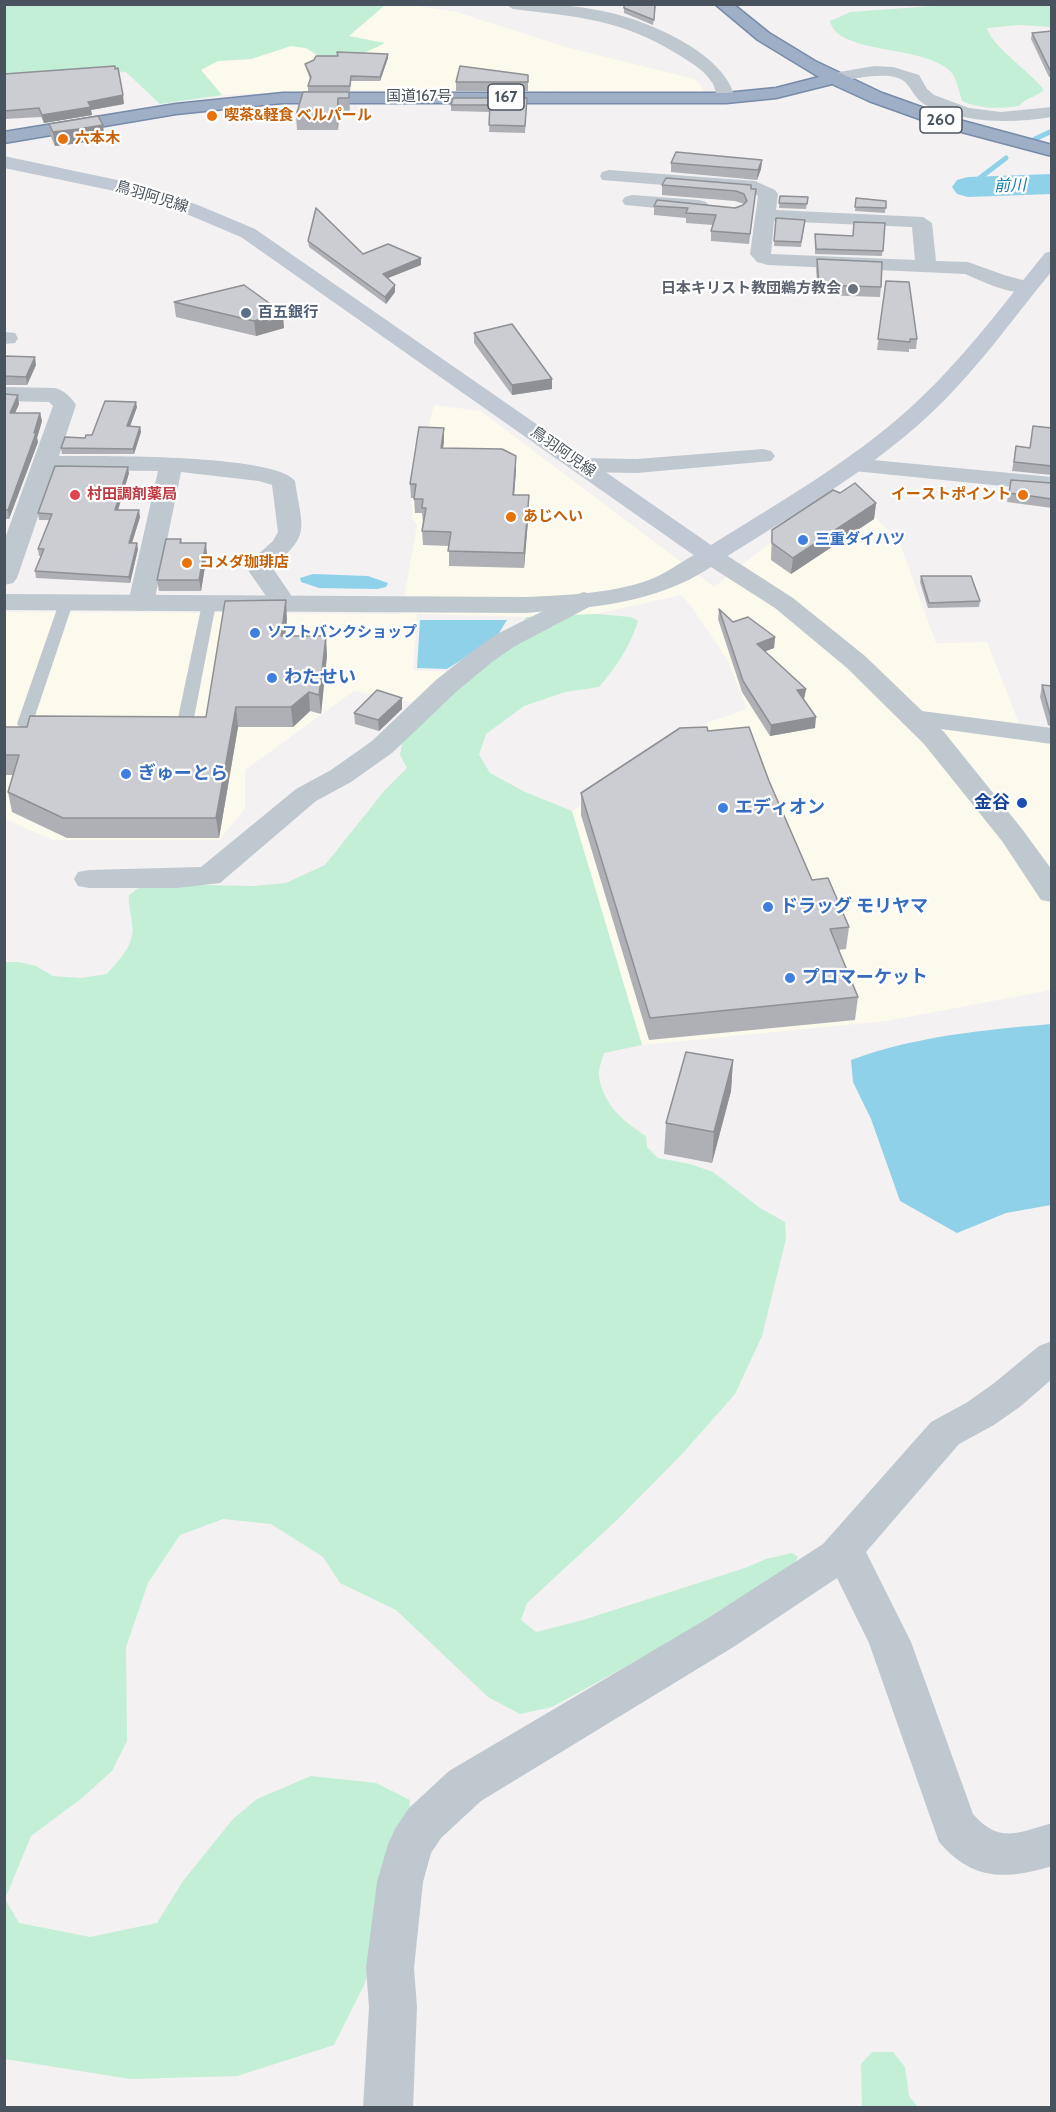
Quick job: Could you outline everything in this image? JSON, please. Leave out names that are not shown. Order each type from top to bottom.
[{"type":"highway","points":[[723,4],[778,46],[834,78]]},
{"type":"highway","name":"国道167号","points":[[4,138],[176,109],[283,98],[726,98],[767,95],[834,78]]},
{"type":"highway","name":"260","points":[[834,78],[919,113],[1052,151]]},
{"type":"main road","name":"鳥羽阿児線","points":[[4,162],[91,179],[161,198],[248,233],[711,556]]},
{"type":"main road","points":[[711,556],[852,465],[918,414],[948,383],[1052,256]]},
{"type":"street","points":[[513,4],[588,13],[634,25],[708,67],[718,78],[726,98]]},
{"type":"street","points":[[834,78],[874,70],[903,74],[913,79],[917,90],[929,101],[987,118],[1052,112]]},
{"type":"street","points":[[609,176],[755,187],[768,194],[760,254],[764,258],[775,261],[968,268],[997,280],[1027,287]]},
{"type":"street","points":[[632,201],[721,208]]},
{"type":"street","points":[[743,209],[765,213],[916,220],[922,223],[926,266]]},
{"type":"street","points":[[4,394],[56,395],[65,405],[4,578]]},
{"type":"street","points":[[581,465],[636,466],[764,456]]},
{"type":"street","points":[[46,463],[171,464],[262,474],[283,481],[290,532],[284,545],[258,566],[284,604]]},
{"type":"street","points":[[141,603],[171,464]]},
{"type":"street","points":[[852,465],[1052,484]]},
{"type":"street","points":[[4,602],[525,605],[584,600],[655,587],[686,573],[711,556],[784,603],[856,662],[914,718],[934,738],[1012,835],[1052,893]]},
{"type":"street","points":[[89,879],[177,879],[208,876],[306,795],[341,776],[382,747],[446,686],[483,656],[506,640],[584,600]]},
{"type":"street","points":[[914,718],[1052,736]]},
{"type":"street","points":[[388,2108],[393,2007],[390,1968],[400,1882],[411,1844],[425,1823],[465,1786],[730,1627],[797,1584],[844,1549],[945,1433],[980,1414],[1007,1395],[1052,1356]]},
{"type":"street","points":[[844,1549],[890,1642],[955,1827],[964,1840],[993,1854],[1010,1856],[1052,1844]]},
{"type":"lane","points":[[66,603],[25,724],[71,724]]},
{"type":"lane","points":[[151,723],[185,723],[209,604]]},
{"type":"shaded area","points":[[405,4],[457,12],[569,48],[695,79],[702,86],[704,93],[333,90],[222,95],[201,70],[218,61],[251,59],[291,46],[306,48],[322,58],[362,54],[384,43],[348,36],[385,5]]},
{"type":"shaded area","points":[[434,405],[481,411],[714,587],[767,545],[851,492],[899,541],[936,643],[987,642],[1024,736],[1051,741],[1051,990],[887,1021],[642,1045],[572,811],[709,722],[747,709],[728,661],[681,595],[596,614],[526,617],[417,614],[413,670],[448,672],[416,704],[354,691],[245,770],[245,809],[219,840],[52,840],[5,819],[5,612],[401,614],[417,525],[412,518],[411,471],[414,446],[427,432]]},
{"type":"green space","points":[[959,4],[1051,5],[1051,27],[1019,25],[987,28],[996,43],[1044,90],[1019,106],[990,108],[969,104],[962,101],[956,81],[950,71],[937,62],[864,45],[848,39],[836,32],[830,21],[851,12]]},
{"type":"green space","points":[[5,5],[385,5],[349,36],[385,43],[362,54],[322,58],[306,48],[291,46],[251,59],[218,61],[201,70],[222,95],[160,104],[126,72],[98,70],[5,74]]},
{"type":"green space","points":[[596,614],[631,617],[638,621],[622,656],[599,687],[565,692],[524,706],[486,734],[479,755],[490,773],[525,792],[572,811],[642,1045],[604,1053],[599,1077],[610,1104],[622,1118],[646,1136],[647,1147],[658,1158],[690,1164],[713,1172],[760,1208],[785,1222],[786,1239],[762,1336],[735,1394],[683,1453],[616,1521],[527,1603],[521,1620],[536,1632],[583,1620],[745,1568],[766,1559],[792,1553],[798,1557],[793,1566],[768,1589],[552,1707],[520,1714],[488,1697],[396,1610],[340,1583],[323,1557],[271,1524],[223,1519],[180,1535],[148,1583],[126,1647],[127,1741],[112,1771],[82,1798],[31,1836],[5,1899],[19,1923],[90,1937],[157,1923],[183,1881],[233,1819],[257,1799],[311,1776],[376,1783],[410,1800],[408,1851],[364,1985],[334,2045],[237,2076],[130,2079],[5,2059],[4,962],[36,966],[53,976],[81,978],[107,974],[129,945],[133,931],[129,895],[144,884],[254,886],[286,883],[325,865],[385,790],[407,768],[400,755],[403,737],[516,634],[526,617]]},
{"type":"green space","points":[[872,2052],[893,2052],[905,2067],[909,2096],[918,2107],[862,2107],[861,2064]]},
{"type":"water","points":[[313,574],[368,576],[388,583],[386,587],[377,589],[319,588],[301,582],[300,578]]},
{"type":"water","points":[[420,620],[507,620],[496,638],[447,669],[417,668]]},
{"type":"water","points":[[1051,1024],[1051,1205],[1006,1213],[957,1233],[900,1201],[871,1119],[853,1082],[851,1060],[925,1040]]},
{"type":"building","points":[[624,4],[655,4],[654,20],[624,8]]},
{"type":"building","points":[[1052,31],[1052,70],[1050,70],[1032,33]]},
{"type":"building","points":[[337,52],[388,54],[380,77],[351,76],[350,86],[308,86],[311,77],[305,64],[314,60],[316,56],[338,56]]},
{"type":"building","points":[[115,66],[115,69],[118,68],[123,95],[88,102],[91,107],[42,115],[39,108],[4,111],[4,74]]},
{"type":"building","points":[[460,66],[528,75],[528,82],[456,82]]},
{"type":"building","points":[[303,92],[349,92],[349,98],[338,98],[337,117],[296,116]]},
{"type":"building","points":[[453,98],[527,98],[525,126],[489,125],[490,105],[451,105]]},
{"type":"building","points":[[98,116],[103,125],[53,132],[49,124]]},
{"type":"building","points":[[676,152],[762,160],[758,170],[671,163]]},
{"type":"building","points":[[666,178],[751,185],[751,189],[756,189],[750,234],[711,231],[716,215],[686,213],[688,208],[654,206],[657,200],[735,208],[747,201],[744,194],[736,191],[662,185]]},
{"type":"building","points":[[780,196],[808,197],[807,204],[779,203]]},
{"type":"building","points":[[856,198],[886,201],[886,208],[855,207]]},
{"type":"building","points":[[316,208],[363,254],[388,244],[421,258],[383,274],[395,285],[385,297],[308,241]]},
{"type":"building","points":[[776,218],[805,220],[801,242],[774,241]]},
{"type":"building","points":[[854,222],[885,223],[883,251],[816,249],[815,234],[853,236]]},
{"type":"building","points":[[817,259],[882,262],[881,287],[819,285]]},
{"type":"building","points":[[886,281],[909,282],[917,339],[910,339],[910,342],[878,339]]},
{"type":"building","points":[[244,285],[283,313],[254,321],[174,302]]},
{"type":"building","points":[[512,324],[552,379],[512,385],[474,333]]},
{"type":"building","points":[[4,356],[35,357],[26,377],[4,376]]},
{"type":"building","points":[[4,394],[18,395],[10,413],[40,413],[34,433],[36,433],[8,510],[4,510]]},
{"type":"building","points":[[105,401],[136,402],[127,426],[140,427],[133,449],[61,448],[65,437],[85,438],[86,435],[92,435]]},
{"type":"building","points":[[1033,426],[1052,428],[1052,466],[1014,462],[1016,446],[1030,448]]},
{"type":"building","points":[[419,427],[444,428],[441,448],[502,449],[516,456],[513,495],[529,495],[524,553],[448,551],[451,532],[422,531],[426,508],[422,508],[423,499],[414,499],[416,484],[410,484]]},
{"type":"building","points":[[55,466],[128,467],[115,510],[139,510],[129,543],[137,543],[129,577],[35,571],[44,549],[38,549],[52,514],[38,513]]},
{"type":"building","points":[[1011,480],[1052,483],[1052,499],[1009,493]]},
{"type":"building","points":[[855,483],[876,503],[793,558],[772,543],[772,530],[833,490],[840,493]]},
{"type":"building","name":"コメダ珈琲店","points":[[166,539],[181,539],[180,543],[206,543],[199,580],[157,580]]},
{"type":"building","points":[[921,576],[971,576],[980,601],[929,603]]},
{"type":"building","points":[[286,600],[281,636],[326,636],[319,695],[309,692],[291,707],[236,707],[216,818],[63,818],[8,792],[19,755],[4,755],[4,727],[27,727],[30,716],[206,717],[225,601]]},
{"type":"building","points":[[719,609],[733,622],[748,617],[775,637],[757,644],[806,689],[797,690],[816,717],[771,725],[743,681]]},
{"type":"building","points":[[1042,685],[1052,686],[1052,714],[1050,714]]},
{"type":"building","points":[[377,690],[402,698],[378,720],[354,713]]},
{"type":"building","points":[[707,727],[708,731],[749,727],[769,781],[812,880],[828,878],[849,927],[830,929],[858,997],[650,1018],[581,793],[680,728]]},
{"type":"building","points":[[686,1052],[733,1060],[714,1132],[666,1123]]},
{"type":"waterway","points":[[1035,139],[1052,131]]},
{"type":"waterway","points":[[968,187],[1006,158]]},
{"type":"waterway","name":"前川","points":[[968,187],[1052,184]]},
{"type":"place","name":"喫茶&軽食 ベルパール","points":[[212,116]]},
{"type":"place","name":"六本木","points":[[63,139]]},
{"type":"place","name":"日本キリスト教団鵜方教会","points":[[853,289]]},
{"type":"place","name":"百五銀行","points":[[246,313]]},
{"type":"place","name":"村田調剤薬局","points":[[75,495]]},
{"type":"place","name":"イーストポイント","points":[[1023,495]]},
{"type":"place","name":"あじへい","points":[[511,517]]},
{"type":"place","name":"三重ダイハツ","points":[[803,540]]},
{"type":"place","name":"コメダ珈琲店","points":[[187,563]]},
{"type":"place","name":"ソフトバンクショップ","points":[[255,633]]},
{"type":"place","name":"わたせい","points":[[272,678]]},
{"type":"place","name":"ぎゅーとら","points":[[126,774]]},
{"type":"place","name":"金谷","points":[[1022,803]]},
{"type":"place","name":"エディオン","points":[[723,808]]},
{"type":"place","name":"ドラッグ モリヤマ","points":[[768,907]]},
{"type":"place","name":"プロマーケット","points":[[790,978]]}]
